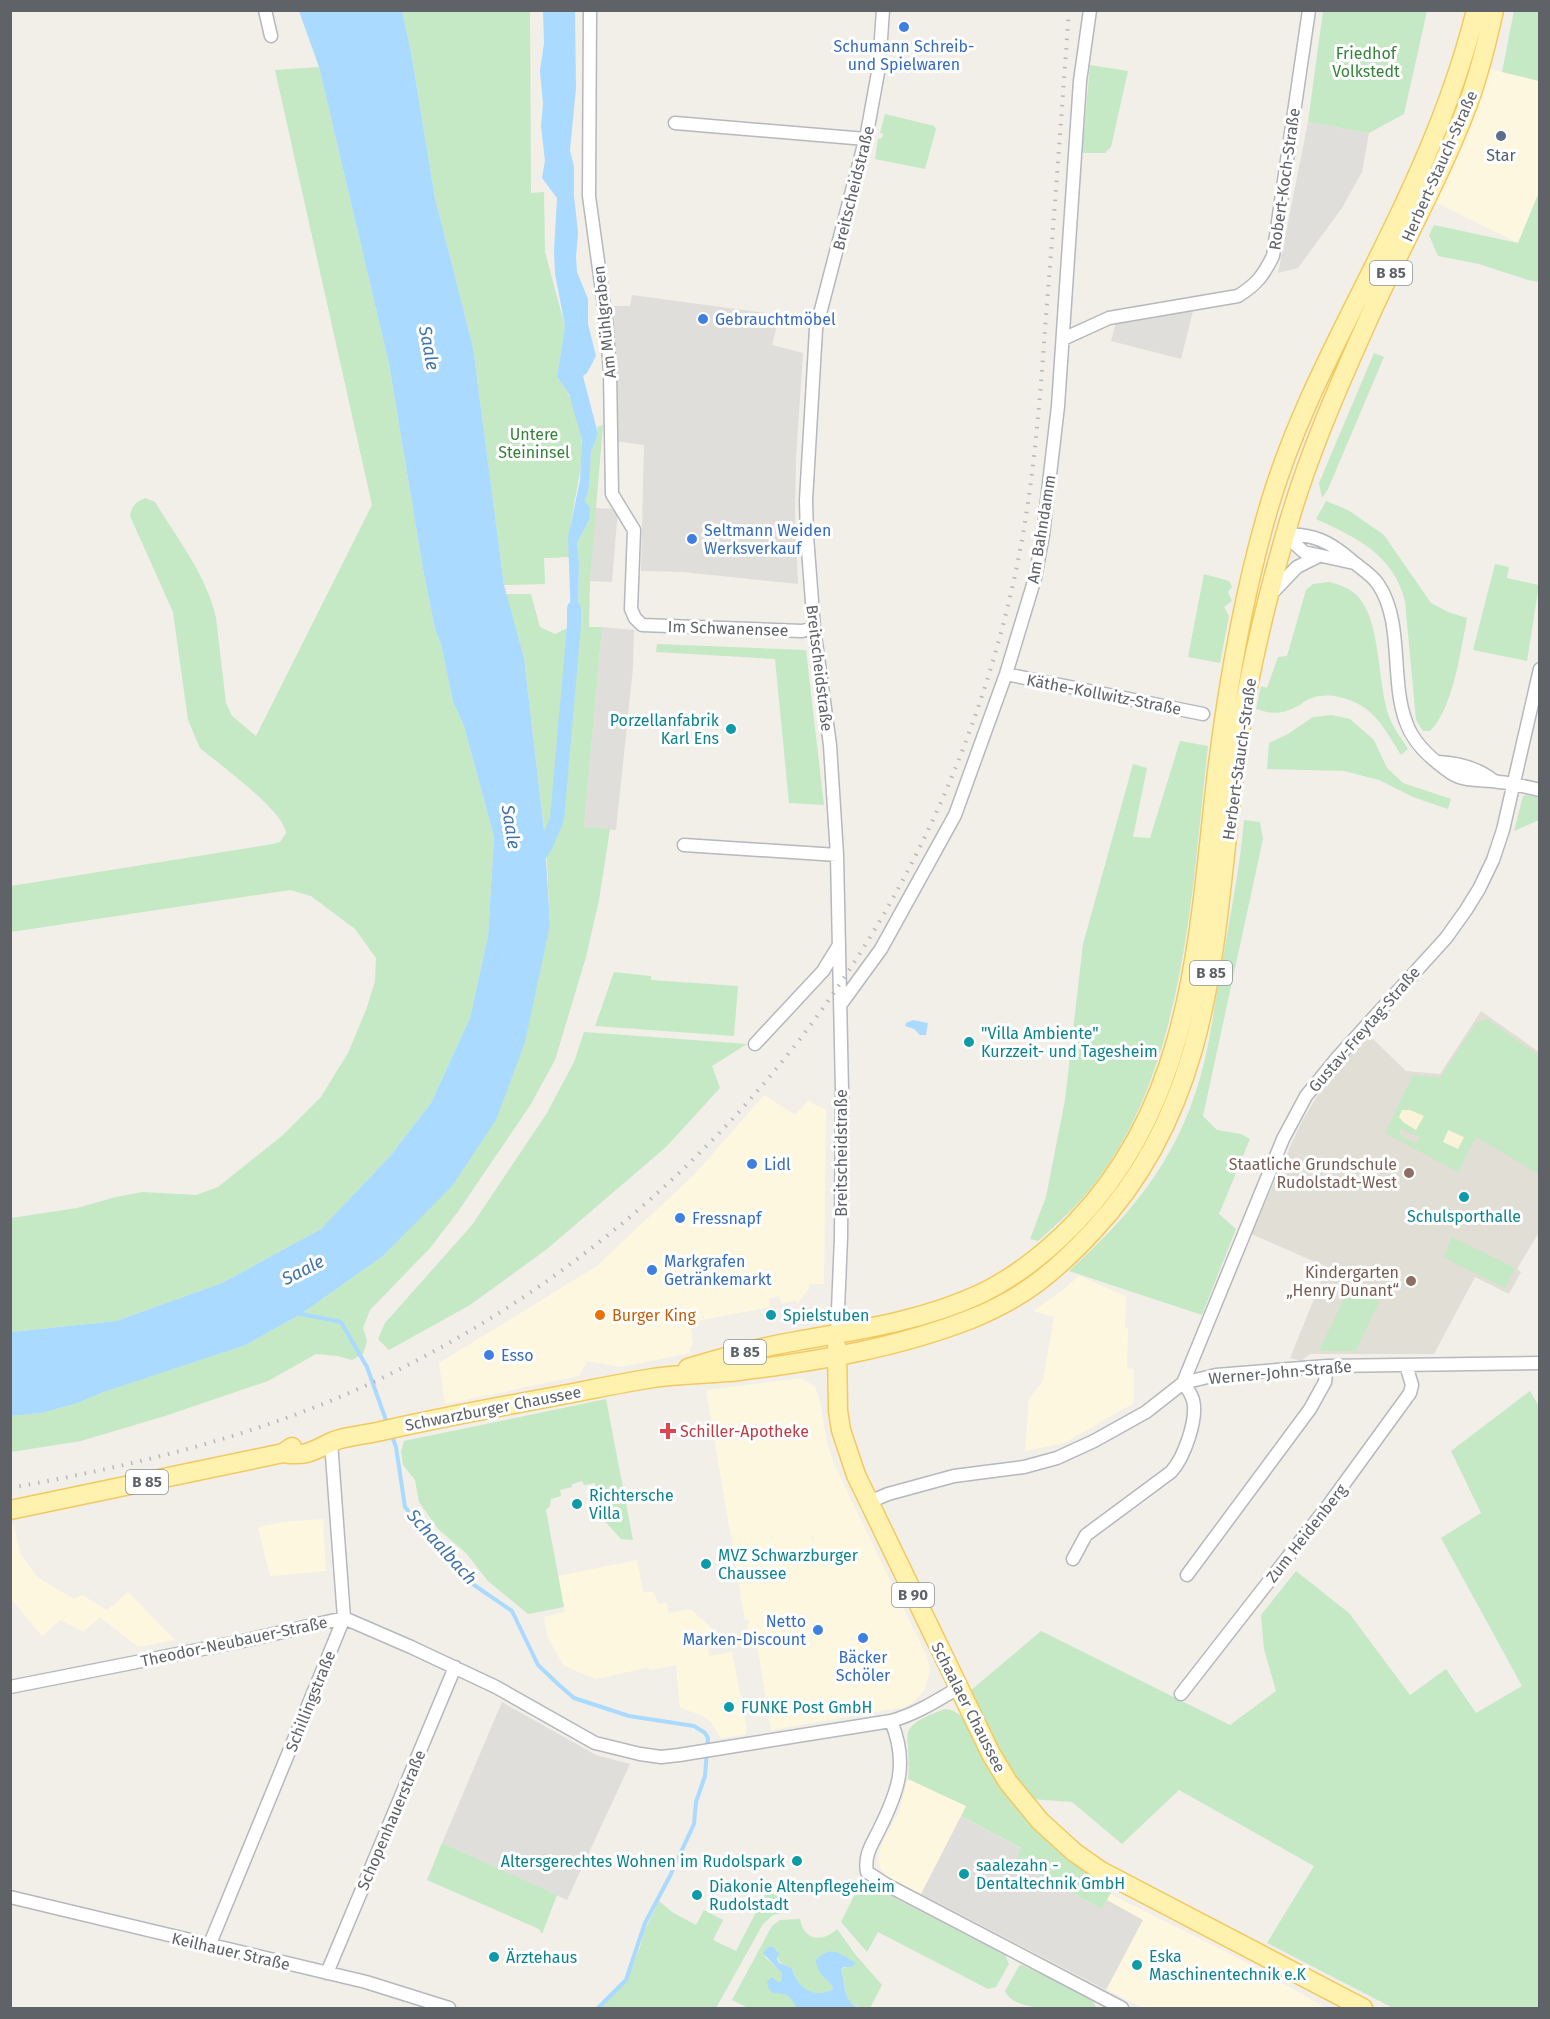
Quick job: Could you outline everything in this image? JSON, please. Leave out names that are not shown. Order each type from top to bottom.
[{"type":"main road","name":"Herbert-Stauch-Straße","points":[[837,1334],[896,1322],[953,1305],[1006,1281],[1049,1248],[1082,1216],[1105,1189],[1134,1145],[1156,1100],[1168,1069],[1189,992],[1199,933],[1228,689],[1257,548],[1293,434],[1429,150],[1469,39],[1476,10]]},
{"type":"main road","name":"Herbert-Stauch-Straße","points":[[837,1358],[944,1329],[976,1317],[1019,1296],[1044,1279],[1115,1207],[1148,1159],[1163,1131],[1202,1019],[1217,935],[1238,746],[1250,673],[1285,535],[1306,470],[1368,319],[1465,112],[1486,48],[1494,10]]},
{"type":"main road","points":[[1257,548],[1285,535],[1268,511]]},
{"type":"main road","name":"Schaalaer Chaussee","points":[[837,1334],[838,1411],[841,1430],[856,1475],[958,1688],[991,1754],[1008,1782],[1040,1821],[1074,1852],[1101,1871],[1363,2008]]},
{"type":"main road","name":"Schwarzburger Chaussee","points":[[10,1510],[284,1453],[297,1455],[316,1451],[332,1442],[403,1426],[655,1378],[762,1347],[837,1334]]},
{"type":"main road","name":"Schwarzburger Chaussee","points":[[655,1378],[737,1371],[837,1358]]},
{"type":"street","points":[[265,10],[272,36]]},
{"type":"street","name":"Am Mühlgraben","points":[[590,10],[589,196],[606,320],[610,372],[612,494],[634,530],[631,609],[635,618],[642,625]]},
{"type":"street","name":"Breitscheidstraße","points":[[837,1334],[841,1237],[842,1004],[837,855],[830,745],[814,628],[806,500],[816,329],[866,139],[879,67],[883,10]]},
{"type":"street","name":"Am Bahndamm","points":[[842,1004],[881,949],[955,815],[1006,674],[1035,578],[1043,535],[1056,424],[1080,81],[1090,10]]},
{"type":"street","name":"Robert-Koch-Straße","points":[[1063,339],[1110,318],[1238,296],[1254,286],[1264,273],[1273,256],[1309,10]]},
{"type":"street","points":[[675,123],[866,139]]},
{"type":"street","points":[[1285,535],[1304,552],[1354,563]]},
{"type":"street","points":[[1285,535],[1307,535],[1317,538],[1342,552],[1365,570],[1378,584],[1388,603],[1399,694],[1406,723],[1423,750],[1454,775],[1478,782],[1494,781],[1539,790]]},
{"type":"street","points":[[1269,596],[1297,567],[1318,556]]},
{"type":"street","name":"Im Schwanensee","points":[[642,625],[802,632],[814,628]]},
{"type":"street","name":"Gustav-Freytag-Straße","points":[[1183,1383],[1283,1139],[1301,1104],[1337,1058],[1446,938],[1467,910],[1493,860],[1503,830],[1537,691],[1539,669]]},
{"type":"street","name":"Käthe-Kollwitz-Straße","points":[[1006,674],[1203,714]]},
{"type":"street","points":[[684,844],[837,855]]},
{"type":"street","points":[[755,1044],[823,971],[839,945]]},
{"type":"street","name":"Werner-John-Straße","points":[[869,1502],[888,1494],[954,1476],[1024,1467],[1057,1458],[1094,1441],[1146,1412],[1183,1383],[1216,1375],[1327,1366],[1539,1363]]},
{"type":"street","name":"Zum Heidenberg","points":[[1181,1694],[1330,1503],[1410,1393],[1412,1385],[1406,1365]]},
{"type":"street","points":[[1187,1575],[1310,1409],[1325,1382],[1327,1366]]},
{"type":"street","points":[[1073,1559],[1086,1535],[1171,1472],[1180,1461],[1193,1417],[1194,1402],[1183,1383]]},
{"type":"street","name":"Schillingstraße","points":[[209,1946],[344,1618],[332,1442]]},
{"type":"street","name":"Theodor-Neubauer-Straße","points":[[10,1687],[243,1641],[344,1618],[496,1687],[595,1743],[661,1757],[891,1721],[924,1709],[958,1688]]},
{"type":"street","name":"Schopenhauerstraße","points":[[327,1973],[455,1667]]},
{"type":"street","points":[[891,1721],[899,1742],[898,1780],[893,1802],[866,1857],[867,1872],[887,1886],[1122,2008]]},
{"type":"street","name":"Keilhauer Straße","points":[[10,1897],[327,1973],[449,2008]]},
{"type":"shaded area","name":"Star","points":[[1490,69],[1539,81],[1539,192],[1518,243],[1435,202]]},
{"type":"shaded area","points":[[1308,122],[1369,133],[1362,172],[1342,208],[1298,268],[1278,273]]},
{"type":"shaded area","points":[[632,295],[780,315],[772,345],[803,353],[796,458],[795,515],[798,584],[682,572],[641,571],[644,445],[614,441],[608,306],[630,306]]},
{"type":"shaded area","points":[[1193,311],[1181,359],[1111,341],[1116,323]]},
{"type":"shaded area","points":[[595,508],[618,509],[612,582],[590,581]]},
{"type":"shaded area","points":[[602,627],[634,630],[633,668],[616,830],[584,827]]},
{"type":"shaded area","name":"Staatliche Grundschule Rudolstadt-West","points":[[1481,1011],[1539,1052],[1539,1232],[1517,1269],[1521,1272],[1509,1294],[1475,1277],[1434,1354],[1310,1354],[1301,1361],[1290,1358],[1327,1267],[1251,1234],[1300,1125],[1325,1082],[1369,1035],[1406,1071],[1440,1074]]},
{"type":"shaded area","points":[[764,1095],[795,1115],[809,1100],[826,1109],[824,1284],[809,1284],[809,1289],[797,1304],[796,1300],[782,1304],[779,1296],[769,1298],[770,1307],[690,1322],[693,1344],[689,1349],[691,1353],[620,1367],[587,1361],[579,1376],[445,1404],[439,1363],[597,1266],[696,1173]]},
{"type":"shaded area","points":[[1079,1276],[1126,1296],[1127,1368],[1134,1369],[1134,1403],[1064,1443],[1025,1451],[1029,1399],[1043,1381],[1054,1317],[1033,1311]]},
{"type":"shaded area","points":[[802,1378],[815,1387],[834,1464],[927,1657],[930,1670],[924,1691],[905,1707],[771,1730],[757,1644],[752,1641],[747,1629],[750,1620],[745,1620],[706,1390]]},
{"type":"shaded area","points":[[323,1519],[326,1571],[270,1576],[258,1527],[283,1522]]},
{"type":"shaded area","points":[[14,1525],[20,1553],[37,1577],[74,1599],[82,1595],[107,1610],[128,1592],[175,1640],[138,1647],[100,1617],[83,1632],[60,1620],[42,1636],[11,1599],[10,1526]]},
{"type":"shaded area","points":[[637,1560],[643,1592],[653,1592],[659,1604],[667,1603],[668,1613],[690,1609],[717,1633],[708,1644],[709,1656],[732,1652],[747,1730],[745,1735],[721,1738],[710,1721],[701,1715],[680,1708],[676,1665],[652,1670],[646,1668],[596,1679],[564,1666],[547,1636],[544,1617],[565,1612],[558,1576]]},
{"type":"shaded area","points":[[502,1702],[596,1755],[630,1764],[567,1900],[442,1843]]},
{"type":"shaded area","points":[[908,1779],[1028,1835],[1063,1866],[1112,1895],[1242,1960],[1326,2008],[1143,2008],[889,1878],[880,1867],[878,1856],[883,1841],[899,1812]]},
{"type":"shaded area","points":[[961,1816],[1022,1849],[1015,1862],[1102,1909],[1107,1900],[1143,1920],[1106,1990],[921,1894]]},
{"type":"green space","name":"Untere Steininsel","points":[[402,11],[530,11],[531,193],[544,192],[545,252],[565,326],[557,377],[572,400],[582,444],[569,557],[544,558],[545,584],[504,585],[473,347],[435,198]]},
{"type":"green space","name":"Friedhof Volkstedt","points":[[1323,11],[1427,11],[1404,114],[1369,133],[1308,122]]},
{"type":"green space","points":[[1514,11],[1539,11],[1539,81],[1502,72]]},
{"type":"green space","points":[[1090,65],[1128,71],[1111,147],[1105,153],[1082,153]]},
{"type":"green space","points":[[319,67],[389,364],[435,629],[441,644],[453,702],[464,726],[494,837],[488,936],[470,1018],[431,1103],[391,1155],[321,1229],[222,1283],[116,1321],[11,1332],[11,1218],[77,1208],[142,1192],[196,1195],[218,1187],[283,1135],[321,1097],[348,1053],[375,981],[376,958],[355,929],[311,896],[290,890],[11,932],[11,886],[273,844],[280,842],[286,833],[283,824],[263,801],[200,748],[188,720],[173,612],[130,516],[133,507],[139,501],[145,498],[155,502],[199,572],[216,618],[226,703],[232,716],[256,736],[372,505],[275,70]]},
{"type":"green space","points":[[885,114],[934,126],[936,129],[925,169],[875,159],[878,139],[882,138],[883,134],[880,133]]},
{"type":"green space","points":[[1539,192],[1539,282],[1479,264],[1438,256],[1429,235],[1434,225],[1518,243]]},
{"type":"green space","points":[[1374,353],[1384,357],[1328,489],[1322,498],[1319,483]]},
{"type":"green space","points":[[603,425],[590,581],[589,627],[602,627],[584,827],[610,829],[599,900],[586,957],[555,1060],[531,1104],[457,1213],[430,1248],[370,1310],[363,1328],[367,1341],[363,1354],[352,1360],[316,1354],[268,1381],[165,1416],[81,1441],[11,1452],[10,1416],[41,1413],[75,1404],[104,1392],[246,1345],[301,1314],[383,1256],[550,925],[546,845],[524,658],[506,594],[531,594],[540,627],[555,634],[578,623],[577,543],[589,520],[585,502],[589,487],[591,452],[598,434],[597,427]]},
{"type":"green space","points":[[1326,501],[1348,510],[1384,535],[1431,603],[1467,618],[1450,694],[1438,721],[1430,731],[1423,731],[1416,720],[1405,601],[1399,585],[1392,571],[1371,550],[1346,533],[1316,519]]},
{"type":"green space","points":[[1495,564],[1509,567],[1507,578],[1539,585],[1527,661],[1473,650]]},
{"type":"green space","points":[[1204,574],[1229,581],[1232,587],[1228,592],[1232,601],[1224,607],[1229,616],[1220,663],[1188,657]]},
{"type":"green space","points":[[1329,582],[1345,587],[1354,593],[1370,618],[1386,707],[1393,725],[1408,749],[1401,755],[1376,718],[1351,700],[1336,696],[1322,696],[1309,699],[1283,712],[1274,713],[1256,709],[1261,686],[1267,688],[1278,657],[1287,656],[1306,590],[1313,584]]},
{"type":"green space","points":[[657,644],[806,650],[824,805],[789,803],[775,659],[656,652]]},
{"type":"green space","points":[[1332,715],[1350,719],[1374,740],[1387,768],[1403,783],[1451,799],[1448,809],[1413,797],[1379,780],[1344,771],[1267,769],[1269,743],[1288,734],[1313,717]]},
{"type":"green space","points":[[1180,741],[1208,746],[1189,914],[1180,972],[1167,1028],[1150,1082],[1127,1133],[1098,1179],[1077,1204],[1046,1234],[1038,1241],[1030,1239],[1046,1197],[1065,1100],[1083,944],[1133,764],[1147,768],[1133,837],[1150,838]]},
{"type":"green space","points":[[1523,796],[1539,798],[1539,820],[1514,831]]},
{"type":"green space","points":[[1244,820],[1260,822],[1263,839],[1203,1116],[1217,1130],[1241,1134],[1250,1139],[1219,1214],[1236,1229],[1202,1315],[1069,1271],[1094,1248],[1137,1201],[1155,1176],[1184,1122],[1196,1092],[1205,1059]]},
{"type":"green space","points":[[614,972],[651,976],[651,980],[738,986],[734,1036],[595,1026]]},
{"type":"green space","points":[[1487,1019],[1539,1056],[1539,1174],[1476,1137],[1458,1172],[1385,1133],[1413,1075],[1440,1078],[1476,1023]],"holes":[[[1400,1129],[1420,1137],[1416,1144],[1404,1138],[1399,1133]]]},
{"type":"green space","points":[[584,1032],[747,1044],[712,1066],[720,1088],[666,1147],[547,1249],[470,1305],[389,1350],[378,1339],[385,1323],[472,1225],[547,1113],[574,1062]]},
{"type":"green space","points":[[1452,1237],[1515,1268],[1505,1288],[1443,1257]]},
{"type":"green space","points":[[1358,1283],[1382,1295],[1356,1351],[1319,1351],[1348,1290]]},
{"type":"green space","points":[[1530,1391],[1540,1408],[1539,2008],[1393,2008],[1267,1943],[1314,1866],[1179,1790],[1122,1844],[1072,1802],[1031,1799],[995,1746],[969,1692],[1041,1631],[1230,1725],[1276,1691],[1264,1649],[1261,1615],[1296,1571],[1349,1613],[1410,1695],[1446,1669],[1476,1713],[1522,1686],[1441,1538],[1481,1513],[1451,1451]]},
{"type":"green space","points":[[606,1399],[633,1540],[621,1539],[602,1518],[600,1511],[606,1510],[603,1493],[597,1494],[595,1483],[584,1485],[582,1481],[560,1490],[561,1496],[551,1499],[550,1506],[546,1510],[564,1607],[528,1614],[488,1581],[466,1553],[438,1529],[419,1502],[415,1480],[403,1465],[401,1451],[404,1441]]},
{"type":"green space","points":[[945,1709],[963,1718],[978,1748],[1115,1885],[1102,1909],[1015,1862],[1021,1848],[961,1816],[966,1806],[908,1779],[907,1742],[910,1728],[928,1716]]},
{"type":"green space","points":[[442,1843],[557,1895],[542,1934],[539,1929],[427,1880]]},
{"type":"green space","points":[[865,1890],[889,1895],[1005,1955],[1009,1964],[996,1987],[988,1989],[878,1932],[867,1952],[841,1922],[854,1896]]},
{"type":"green space","points":[[767,1891],[790,1902],[783,1913],[773,1915],[763,1924],[716,2008],[600,2008],[626,1982],[644,1931],[659,1901],[672,1912],[696,1925],[704,1910],[723,1920],[713,1940],[736,1951]]},
{"type":"green space","points":[[800,1919],[802,1927],[810,1936],[820,1938],[837,1929],[882,1985],[870,2008],[854,2005],[847,1997],[841,1969],[855,1964],[819,1971],[833,1987],[832,1990],[824,1993],[812,1993],[798,1981],[792,1968],[780,1962],[777,1950],[768,1947],[765,1957],[782,1972],[781,1982],[778,1982],[785,1994],[791,1996],[797,2008],[748,2008],[732,2000],[772,1926],[780,1920]]},
{"type":"green space","points":[[1022,1965],[1092,1998],[1096,2008],[1046,2009],[1020,2004],[1011,1999],[1005,1991],[1019,1966]]},
{"type":"sand","points":[[1402,1110],[1410,1110],[1424,1116],[1416,1130],[1399,1117]]},
{"type":"sand","points":[[1448,1130],[1464,1137],[1458,1149],[1443,1142]]},
{"type":"water","name":"Saale","points":[[299,11],[402,11],[435,198],[473,347],[504,585],[524,658],[544,829],[550,925],[525,1042],[496,1120],[453,1185],[383,1256],[301,1314],[246,1345],[104,1392],[75,1404],[41,1413],[11,1416],[11,1332],[116,1321],[222,1283],[321,1229],[391,1155],[431,1103],[470,1018],[488,936],[494,837],[464,726],[453,702],[441,644],[435,629],[389,364],[319,67]]},
{"type":"water","points":[[543,11],[575,11],[576,88],[570,150],[574,167],[578,233],[576,257],[577,272],[588,299],[588,324],[596,356],[583,376],[598,434],[591,452],[589,487],[585,502],[590,507],[589,520],[577,543],[578,623],[574,625],[571,621],[568,538],[580,480],[582,440],[569,394],[557,377],[565,326],[555,274],[557,198],[542,178],[545,161],[541,126],[543,104],[540,71],[544,43]]},
{"type":"water","points":[[913,1020],[928,1023],[926,1035],[920,1035],[914,1029],[905,1026]]},
{"type":"water","points":[[768,1947],[773,1947],[779,1953],[777,1959],[779,1963],[792,1968],[802,1986],[812,1992],[825,1992],[832,1990],[833,1987],[818,1968],[816,1960],[822,1955],[827,1952],[836,1952],[856,1963],[852,1967],[841,1969],[847,1997],[859,2008],[797,2008],[788,1996],[773,1993],[767,1982],[772,1977],[781,1982],[782,1973],[763,1953]]},
{"type":"waterway","points":[[537,859],[557,819],[574,608]]},
{"type":"waterway","name":"Schaalbach","points":[[296,1313],[341,1322],[367,1367],[387,1423]]},
{"type":"waterway","name":"Schaalbach","points":[[391,1433],[396,1447],[405,1507],[415,1520],[460,1564],[474,1585],[512,1611],[538,1665],[574,1698],[629,1716],[694,1726],[705,1733],[708,1738],[705,1776],[696,1802],[694,1824],[645,1923],[626,1980],[598,2008]]},
{"type":"railway","points":[[10,1488],[107,1469],[203,1445],[297,1414],[388,1375],[503,1310],[609,1234],[705,1148],[790,1051],[865,946],[927,832],[977,711],[1013,584],[1026,515],[1039,409],[1069,10]]},
{"type":"place","name":"Schumann Schreib- und Spielwaren","points":[[904,27]]},
{"type":"place","name":"Star","points":[[1501,136]]},
{"type":"place","name":"Gebrauchtmöbel","points":[[703,319]]},
{"type":"place","name":"Seltmann Weiden Werksverkauf","points":[[692,539]]},
{"type":"place","name":"Porzellanfabrik Karl Ens","points":[[731,729]]},
{"type":"place","name":"\"Villa Ambiente\" Kurzzeit- und Tagesheim","points":[[969,1042]]},
{"type":"place","name":"Lidl","points":[[752,1164]]},
{"type":"place","name":"Staatliche Grundschule Rudolstadt-West","points":[[1409,1173]]},
{"type":"place","name":"Schulsporthalle","points":[[1464,1197]]},
{"type":"place","name":"Fressnapf","points":[[680,1218]]},
{"type":"place","name":"Markgrafen Getränkemarkt","points":[[652,1270]]},
{"type":"place","name":"Kindergarten „Henry Dunant“","points":[[1411,1281]]},
{"type":"place","name":"Burger King","points":[[600,1315]]},
{"type":"place","name":"Spielstuben","points":[[771,1315]]},
{"type":"place","name":"Esso","points":[[489,1355]]},
{"type":"place","name":"Schiller-Apotheke","points":[[668,1431]]},
{"type":"place","name":"Richtersche Villa","points":[[577,1504]]},
{"type":"place","name":"MVZ Schwarzburger Chaussee","points":[[706,1564]]},
{"type":"place","name":"Netto Marken-Discount","points":[[818,1630]]},
{"type":"place","name":"Bäcker Schöler","points":[[863,1638]]},
{"type":"place","name":"FUNKE Post GmbH","points":[[729,1707]]},
{"type":"place","name":"Altersgerechtes Wohnen im Rudolspark","points":[[797,1861]]},
{"type":"place","name":"saalezahn - Dentaltechnik GmbH","points":[[964,1874]]},
{"type":"place","name":"Diakonie Altenpflegeheim Rudolstadt","points":[[697,1895]]},
{"type":"place","name":"Ärztehaus","points":[[494,1957]]},
{"type":"place","name":"Eska Maschinentechnik e.K","points":[[1137,1965]]}]
